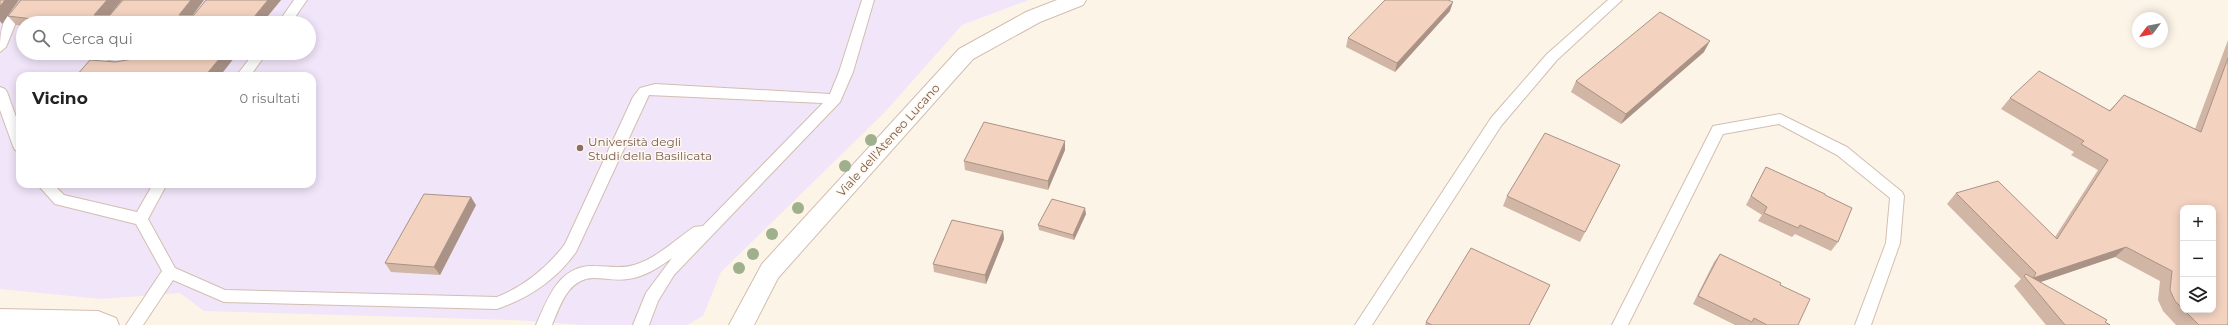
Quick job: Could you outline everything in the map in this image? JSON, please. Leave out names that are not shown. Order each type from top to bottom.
[{"type":"street","name":"Viale dell'Ateneo Lucano","points":[[741,325],[770,271],[966,54],[1032,17],[1076,0]]},
{"type":"street","points":[[0,319],[98,321],[107,325]]},
{"type":"lane","points":[[0,47],[11,18],[28,0]]},
{"type":"lane","points":[[289,16],[301,0]]},
{"type":"lane","points":[[641,325],[651,298],[669,271],[720,216],[835,99],[846,72],[868,0]]},
{"type":"lane","points":[[1363,325],[1496,122],[1552,57],[1616,0]]},
{"type":"lane","points":[[98,60],[100,63],[113,67],[132,65]]},
{"type":"lane","points":[[246,72],[255,60]]},
{"type":"lane","points":[[48,188],[60,200],[141,219],[170,272],[224,296],[497,303],[524,291],[565,256],[571,248],[640,97],[645,91],[655,89],[835,99]]},
{"type":"lane","points":[[0,92],[16,135]]},
{"type":"lane","points":[[1620,325],[1718,130],[1780,119],[1842,151],[1897,196],[1893,242],[1863,325]]},
{"type":"lane","points":[[141,219],[158,188]]},
{"type":"lane","points":[[544,325],[556,297],[570,278],[588,272],[623,274],[642,270],[720,216]]},
{"type":"lane","points":[[134,325],[170,272]]},
{"type":"shaded area","name":"Università degli Studi della Basilicata","points":[[0,0],[1029,0],[962,25],[885,112],[721,272],[703,316],[687,325],[583,325],[514,320],[204,311],[180,293],[101,299],[0,289]]},
{"type":"building","points":[[0,0],[5,0],[0,6]]},
{"type":"building","points":[[21,0],[107,0],[94,15],[110,15],[123,0],[191,0],[179,15],[194,15],[206,0],[268,0],[255,16],[8,16]]},
{"type":"building","points":[[1385,0],[1448,0],[1453,2],[1397,63],[1348,38]]},
{"type":"building","points":[[1660,12],[1710,41],[1626,114],[1576,81]]},
{"type":"building","points":[[2228,58],[2228,325],[2199,325],[2187,313],[2216,313],[2216,205],[2180,205],[2180,306],[2175,301],[2170,290],[2172,271],[2126,247],[2033,278],[2036,273],[1956,193],[1998,181],[2057,239],[2108,160],[2081,144],[2084,141],[2010,98],[2039,71],[2110,111],[2124,95],[2201,132]]},
{"type":"building","points":[[90,60],[115,62],[127,60],[218,60],[208,72],[80,72]]},
{"type":"building","points":[[984,122],[1065,141],[1048,181],[964,161]]},
{"type":"building","points":[[1545,133],[1620,165],[1585,232],[1507,196]]},
{"type":"building","points":[[1766,167],[1852,208],[1838,242],[1800,225],[1798,228],[1764,213],[1767,207],[1751,196]]},
{"type":"building","points":[[424,194],[471,197],[434,267],[385,263]]},
{"type":"building","points":[[1052,199],[1085,208],[1073,235],[1038,225]]},
{"type":"building","points":[[952,220],[1003,231],[985,275],[933,264]]},
{"type":"building","points":[[1471,248],[1550,285],[1529,325],[1432,325],[1426,322]]},
{"type":"building","points":[[1720,254],[1781,283],[1780,285],[1810,299],[1798,325],[1767,325],[1754,318],[1752,322],[1698,296]]},
{"type":"building","points":[[2026,274],[2107,320],[2105,322],[2110,325],[2065,325],[2024,276]]},
{"type":"place","name":"Università degli Studi della Basilicata","points":[[580,148]]}]
